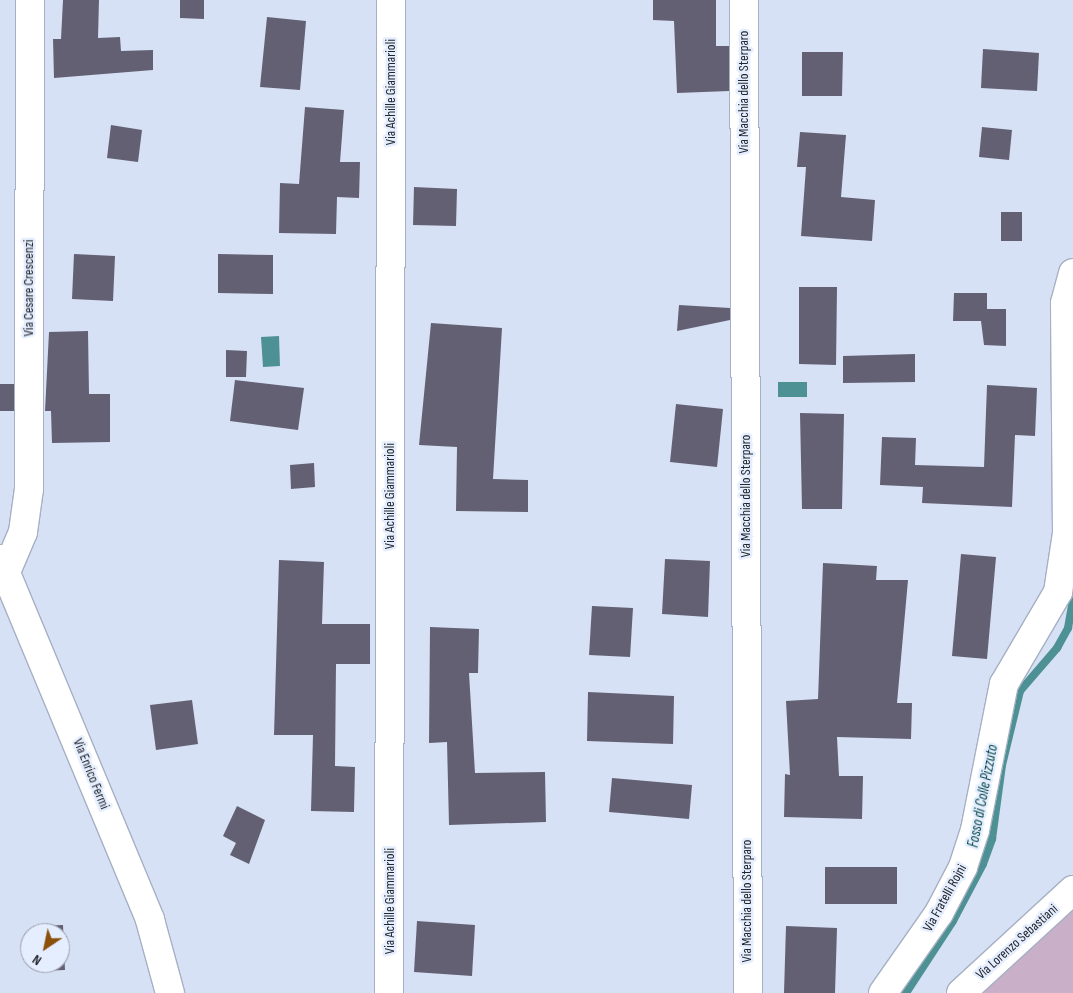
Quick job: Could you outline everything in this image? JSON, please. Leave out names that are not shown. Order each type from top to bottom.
[{"type":"street","name":"Via Cesare Crescenzi","points":[[3,565],[23,532],[28,501],[30,0]]},
{"type":"street","name":"Via Achille Giammarioli","points":[[390,993],[391,0]]},
{"type":"street","name":"Via Macchia dello Sterparo","points":[[744,0],[748,993]]},
{"type":"street","name":"Via Fratelli Rojni","points":[[884,993],[939,913],[963,867],[975,830],[1004,684],[1058,592],[1067,533],[1065,302],[1073,273]]},
{"type":"street","name":"Via Enrico Fermi","points":[[3,565],[150,920],[170,993]]},
{"type":"street","name":"Via Lorenzo Sebastiani","points":[[960,993],[1073,890]]},
{"type":"shaded area","points":[[279,336],[280,366],[263,367],[261,337]]},
{"type":"shaded area","points":[[778,382],[807,382],[807,397],[778,397]]},
{"type":"shaded area","points":[[1073,906],[1073,993],[973,993]]},
{"type":"building","points":[[63,0],[99,0],[98,38],[120,37],[121,51],[153,50],[153,70],[54,78],[53,39],[61,39]]},
{"type":"building","points":[[180,0],[204,0],[204,19],[180,18]]},
{"type":"building","points":[[653,0],[716,0],[716,46],[729,46],[729,91],[677,93],[674,21],[653,20]]},
{"type":"building","points":[[267,17],[306,21],[300,90],[260,87]]},
{"type":"building","points":[[983,49],[1039,53],[1037,91],[981,88]]},
{"type":"building","points":[[802,52],[843,52],[842,96],[802,96]]},
{"type":"building","points":[[305,107],[344,110],[340,162],[360,162],[359,198],[337,197],[336,234],[279,233],[280,183],[299,184]]},
{"type":"building","points":[[111,125],[142,130],[138,162],[107,158]]},
{"type":"building","points":[[982,127],[1012,130],[1009,160],[979,157]]},
{"type":"building","points":[[800,132],[846,135],[841,197],[875,200],[872,241],[801,236],[806,167],[797,167]]},
{"type":"building","points":[[414,187],[457,189],[456,226],[413,225]]},
{"type":"building","points":[[1001,212],[1022,212],[1022,241],[1001,241]]},
{"type":"building","points":[[74,254],[115,256],[113,301],[72,299]]},
{"type":"building","points":[[218,254],[273,255],[273,294],[218,293]]},
{"type":"building","points":[[799,287],[837,287],[836,365],[799,364]]},
{"type":"building","points":[[954,293],[987,293],[987,309],[1006,309],[1006,346],[984,345],[981,321],[953,321]]},
{"type":"building","points":[[679,305],[730,308],[730,320],[677,331]]},
{"type":"building","points":[[431,323],[502,328],[493,479],[528,480],[528,512],[456,511],[457,447],[419,445]]},
{"type":"building","points":[[88,331],[89,394],[110,394],[110,442],[52,443],[51,411],[45,411],[49,332]]},
{"type":"building","points":[[226,350],[247,351],[246,377],[226,377]]},
{"type":"building","points":[[915,354],[915,382],[843,383],[843,356]]},
{"type":"building","points":[[235,380],[304,388],[298,430],[230,421]]},
{"type":"building","points":[[0,384],[14,384],[14,411],[0,411]]},
{"type":"building","points":[[987,385],[1037,388],[1035,436],[1015,435],[1012,507],[922,503],[923,487],[880,485],[882,437],[916,438],[915,465],[984,467]]},
{"type":"building","points":[[676,404],[723,409],[717,467],[670,462]]},
{"type":"building","points":[[800,413],[844,414],[842,509],[802,509]]},
{"type":"building","points":[[314,463],[315,487],[291,489],[290,465]]},
{"type":"building","points":[[961,554],[996,557],[987,659],[952,656]]},
{"type":"building","points":[[665,559],[710,561],[708,617],[662,614]]},
{"type":"building","points":[[279,560],[324,562],[322,624],[370,624],[370,664],[336,664],[335,766],[355,767],[354,812],[311,811],[313,735],[274,735]]},
{"type":"building","points":[[823,563],[877,566],[876,580],[908,580],[897,703],[912,703],[911,739],[837,737],[839,776],[863,776],[862,819],[784,817],[785,774],[790,775],[786,701],[818,699]]},
{"type":"building","points":[[592,606],[633,608],[630,657],[589,655]]},
{"type":"building","points":[[430,627],[479,629],[478,673],[469,673],[475,773],[545,772],[546,822],[449,825],[447,742],[429,743]]},
{"type":"building","points":[[588,692],[674,696],[673,744],[587,741]]},
{"type":"building","points":[[192,700],[198,744],[156,750],[150,705]]},
{"type":"building","points":[[612,778],[692,785],[689,819],[609,812]]},
{"type":"building","points":[[237,806],[265,820],[249,864],[230,855],[236,843],[223,836]]},
{"type":"building","points":[[825,867],[897,867],[897,904],[825,904]]},
{"type":"building","points":[[417,921],[475,925],[472,976],[414,972]]},
{"type":"building","points":[[786,926],[837,928],[835,993],[784,993]]},
{"type":"waterway","name":"Fosso di Colle Pizzuto","points":[[906,993],[953,921],[983,864],[992,839],[1002,765],[1020,691],[1057,648],[1068,628],[1073,601]]}]
